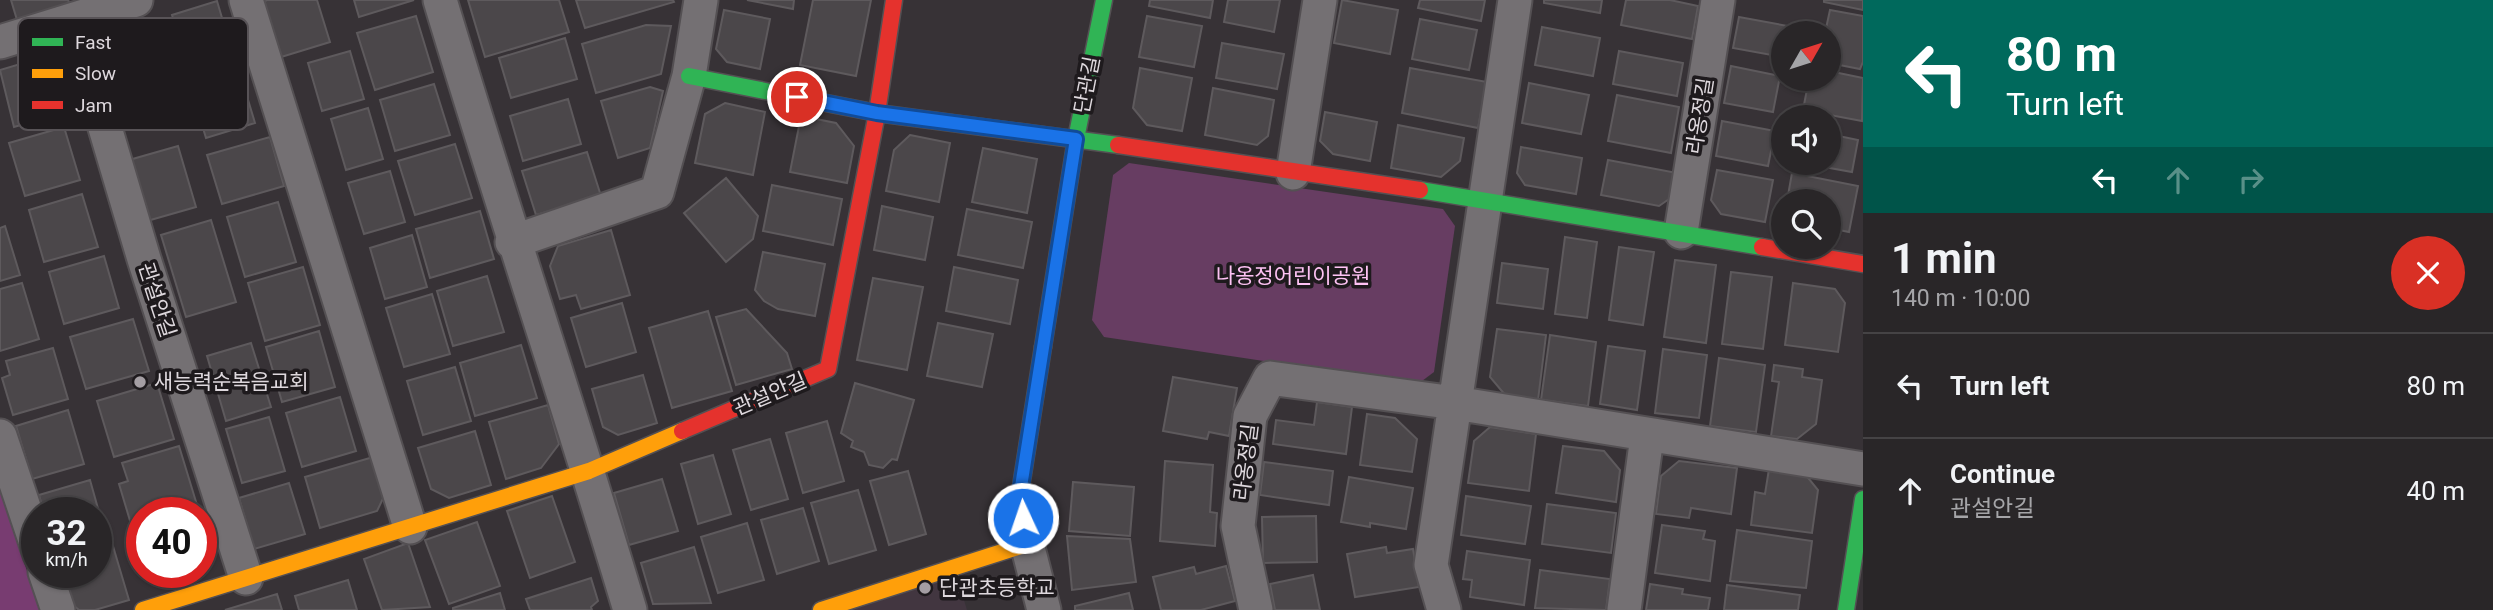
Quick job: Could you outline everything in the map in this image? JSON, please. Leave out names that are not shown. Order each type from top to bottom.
[{"type":"street","points":[[79,18],[136,0]]},
{"type":"street","points":[[246,0],[410,527]]},
{"type":"street","points":[[440,0],[512,242],[589,471],[630,610]]},
{"type":"street","points":[[512,242],[657,192],[689,76],[701,0]]},
{"type":"street","name":"관설안길","points":[[143,610],[589,471],[828,369],[877,113],[894,0]]},
{"type":"street","name":"단관길","points":[[1044,610],[1027,544],[1020,493],[1076,139],[1104,0]]},
{"type":"street","points":[[1293,173],[1320,0]]},
{"type":"street","points":[[1444,610],[1431,565],[1515,0]]},
{"type":"street","name":"라옹정길","points":[[1681,232],[1718,0]]},
{"type":"street","points":[[0,42],[18,37]]},
{"type":"street","points":[[689,76],[877,113],[1076,139],[1486,200],[1863,264]]},
{"type":"street","name":"관설안길","points":[[106,130],[246,578]]},
{"type":"street","name":"라옹정길","points":[[1256,610],[1238,526],[1250,416],[1270,379],[1455,403],[1863,469]]},
{"type":"street","points":[[0,436],[21,498]]},
{"type":"street","points":[[1623,610],[1647,436]]},
{"type":"street","points":[[1846,610],[1863,499]]},
{"type":"street","points":[[821,610],[1027,544]]},
{"type":"street","points":[[51,588],[58,610]]},
{"type":"shaded area","points":[[0,490],[21,553],[21,588],[33,588],[40,610],[0,610]]},
{"type":"shaded area","name":"단관초등학교","points":[[954,567],[967,610],[826,610]]},
{"type":"green space","name":"나옹정어린이공원","points":[[1129,163],[1443,209],[1455,226],[1434,372],[1418,384],[1104,337],[1092,320],[1113,175]]},
{"type":"building","points":[[11,0],[68,0],[70,4],[18,18],[17,20]]},
{"type":"building","points":[[266,0],[317,0],[330,42],[278,58],[263,6]]},
{"type":"building","points":[[354,0],[414,0],[359,17]]},
{"type":"building","points":[[468,0],[559,0],[569,32],[485,57]]},
{"type":"building","points":[[576,0],[673,0],[674,2],[585,28]]},
{"type":"building","points":[[747,0],[794,0],[793,9]]},
{"type":"building","points":[[813,0],[871,0],[856,76],[800,65]]},
{"type":"building","points":[[1150,0],[1213,0],[1210,18],[1149,6]]},
{"type":"building","points":[[1228,0],[1280,0],[1274,32],[1224,22]]},
{"type":"building","points":[[1342,0],[1398,10],[1390,54],[1334,43]]},
{"type":"building","points":[[1420,0],[1485,0],[1481,21],[1418,8]]},
{"type":"building","points":[[1544,0],[1602,0],[1600,13],[1544,3]]},
{"type":"building","points":[[1626,0],[1670,0],[1698,6],[1692,39],[1621,25]]},
{"type":"building","points":[[1863,0],[1863,10],[1824,2]]},
{"type":"building","points":[[217,1],[222,18],[173,18],[172,15]]},
{"type":"building","points":[[724,10],[770,19],[760,69],[727,62],[716,49]]},
{"type":"building","points":[[1830,10],[1863,16],[1863,62],[1860,69],[1841,65],[1841,21],[1828,21]]},
{"type":"building","points":[[416,16],[433,72],[375,90],[357,33]]},
{"type":"building","points":[[1147,16],[1202,26],[1194,67],[1139,57]]},
{"type":"building","points":[[1739,17],[1771,23],[1771,55],[1733,48]]},
{"type":"building","points":[[1420,19],[1477,30],[1469,70],[1412,59]]},
{"type":"building","points":[[646,25],[671,26],[661,74],[596,93],[582,44]]},
{"type":"building","points":[[1542,27],[1600,38],[1593,76],[1535,65]]},
{"type":"building","points":[[565,38],[577,79],[511,98],[499,58]]},
{"type":"building","points":[[1222,43],[1284,54],[1277,89],[1216,78]]},
{"type":"building","points":[[350,51],[364,99],[322,111],[308,63]]},
{"type":"building","points":[[1619,51],[1683,63],[1677,96],[1613,84]]},
{"type":"building","points":[[18,65],[18,126],[14,127],[0,70]]},
{"type":"building","points":[[1731,66],[1771,74],[1771,91],[1777,91],[1771,112],[1724,103]]},
{"type":"building","points":[[1140,68],[1192,78],[1182,131],[1147,125],[1133,108]]},
{"type":"building","points":[[1410,68],[1487,82],[1478,128],[1402,113]]},
{"type":"building","points":[[1841,73],[1863,78],[1862,121],[1841,117],[1841,105],[1804,105],[1807,91],[1841,91]]},
{"type":"building","points":[[1529,83],[1589,95],[1581,134],[1522,123]]},
{"type":"building","points":[[434,84],[450,135],[395,151],[380,100]]},
{"type":"building","points":[[650,87],[663,91],[650,148],[618,158],[601,101]]},
{"type":"building","points":[[1213,88],[1274,100],[1268,136],[1257,145],[1205,135]]},
{"type":"building","points":[[1617,95],[1679,107],[1671,153],[1608,141]]},
{"type":"building","points":[[568,99],[581,144],[523,161],[510,116]]},
{"type":"building","points":[[248,100],[255,123],[248,125]]},
{"type":"building","points":[[725,103],[765,112],[753,175],[695,163],[705,114]]},
{"type":"building","points":[[368,108],[383,159],[346,170],[331,119]]},
{"type":"building","points":[[1325,112],[1377,122],[1370,161],[1333,154],[1320,141]]},
{"type":"building","points":[[801,116],[836,123],[854,146],[847,183],[790,172]]},
{"type":"building","points":[[1722,121],[1771,130],[1768,166],[1716,156]]},
{"type":"building","points":[[1398,125],[1464,138],[1460,161],[1441,177],[1391,168]]},
{"type":"building","points":[[54,130],[65,130],[80,180],[25,196],[9,143]]},
{"type":"building","points":[[204,130],[232,130],[206,138]]},
{"type":"building","points":[[910,135],[950,143],[939,202],[886,191],[894,150]]},
{"type":"building","points":[[1841,136],[1858,140],[1852,172],[1841,170]]},
{"type":"building","points":[[270,137],[284,186],[222,204],[207,155]]},
{"type":"building","points":[[455,144],[472,198],[415,215],[398,161]]},
{"type":"building","points":[[178,146],[196,207],[147,221],[129,160]]},
{"type":"building","points":[[1521,147],[1582,158],[1576,194],[1525,185],[1517,173]]},
{"type":"building","points":[[983,148],[1037,159],[1027,213],[972,202]]},
{"type":"building","points":[[587,152],[601,196],[536,215],[522,171]]},
{"type":"building","points":[[1608,160],[1677,173],[1672,197],[1659,206],[1601,195]]},
{"type":"building","points":[[1717,170],[1773,180],[1765,222],[1721,214],[1711,200]]},
{"type":"building","points":[[390,171],[405,222],[364,234],[348,183]]},
{"type":"building","points":[[1792,175],[1858,186],[1849,232],[1841,230],[1841,189],[1789,189]]},
{"type":"building","points":[[726,178],[758,216],[753,239],[726,262],[684,213]]},
{"type":"building","points":[[772,185],[842,199],[833,245],[763,231]]},
{"type":"building","points":[[82,194],[98,247],[44,262],[29,210]]},
{"type":"building","points":[[278,202],[296,262],[245,277],[227,217]]},
{"type":"building","points":[[882,206],[933,217],[925,260],[874,250]]},
{"type":"building","points":[[967,209],[1032,222],[1023,268],[958,255]]},
{"type":"building","points":[[480,211],[494,259],[430,278],[416,229]]},
{"type":"building","points":[[211,220],[236,302],[186,317],[161,235]]},
{"type":"building","points":[[5,226],[20,275],[0,281],[0,228]]},
{"type":"building","points":[[611,230],[630,295],[581,309],[576,295],[560,299],[550,266],[558,246]]},
{"type":"building","points":[[412,235],[427,287],[385,299],[370,248]]},
{"type":"building","points":[[1565,237],[1597,242],[1587,318],[1555,314]]},
{"type":"building","points":[[1619,247],[1654,252],[1643,325],[1609,320]]},
{"type":"building","points":[[763,252],[825,264],[815,316],[778,309],[764,301],[755,290]]},
{"type":"building","points":[[104,256],[119,308],[64,324],[49,272]]},
{"type":"building","points":[[1675,260],[1716,265],[1706,343],[1664,337]]},
{"type":"building","points":[[1502,263],[1548,269],[1543,309],[1497,303]]},
{"type":"building","points":[[303,267],[320,325],[265,341],[248,283]]},
{"type":"building","points":[[954,267],[1018,280],[1010,324],[946,311]]},
{"type":"building","points":[[1731,272],[1772,277],[1763,349],[1722,344]]},
{"type":"building","points":[[487,276],[504,332],[453,346],[437,291]]},
{"type":"building","points":[[873,278],[923,287],[907,370],[857,360]]},
{"type":"building","points":[[22,283],[39,339],[0,351],[0,289]]},
{"type":"building","points":[[1793,283],[1835,289],[1845,303],[1838,352],[1785,345]]},
{"type":"building","points":[[432,294],[450,354],[404,367],[386,308]]},
{"type":"building","points":[[622,303],[636,352],[586,367],[571,318]]},
{"type":"building","points":[[746,309],[787,353],[792,369],[736,385],[716,317]]},
{"type":"building","points":[[708,311],[732,391],[672,408],[649,328]]},
{"type":"building","points":[[133,319],[149,371],[86,389],[70,337]]},
{"type":"building","points":[[938,323],[993,334],[982,387],[927,376]]},
{"type":"building","points":[[1497,329],[1546,335],[1538,400],[1506,396],[1490,377]]},
{"type":"building","points":[[319,331],[335,387],[282,402],[266,347]]},
{"type":"building","points":[[1550,335],[1596,342],[1588,406],[1541,400]]},
{"type":"building","points":[[251,343],[271,407],[226,421],[207,356]]},
{"type":"building","points":[[521,345],[537,398],[475,416],[460,363]]},
{"type":"building","points":[[1608,346],[1645,351],[1637,410],[1600,404]]},
{"type":"building","points":[[53,348],[68,399],[13,415],[2,378],[10,375],[6,361]]},
{"type":"building","points":[[1663,349],[1707,355],[1699,418],[1655,413]]},
{"type":"building","points":[[1719,358],[1765,365],[1756,432],[1710,426]]},
{"type":"building","points":[[1774,365],[1803,369],[1802,377],[1822,380],[1816,424],[1797,439],[1771,436],[1779,382],[1772,381]]},
{"type":"building","points":[[455,367],[471,421],[423,435],[407,381]]},
{"type":"building","points":[[643,375],[657,423],[618,435],[603,427],[592,389]]},
{"type":"building","points":[[1173,377],[1237,388],[1229,436],[1209,432],[1207,439],[1163,431]]},
{"type":"building","points":[[157,383],[174,439],[114,457],[97,401]]},
{"type":"building","points":[[855,383],[914,400],[897,460],[892,459],[883,468],[869,465],[864,452],[851,447],[853,441],[841,433]]},
{"type":"building","points":[[340,397],[356,451],[302,467],[286,413]]},
{"type":"building","points":[[1317,402],[1352,407],[1346,454],[1273,444],[1276,420],[1314,425]]},
{"type":"building","points":[[548,405],[559,444],[541,468],[506,479],[489,422]]},
{"type":"building","points":[[68,410],[84,464],[32,479],[16,426]]},
{"type":"building","points":[[1367,414],[1395,418],[1417,439],[1412,472],[1360,465]]},
{"type":"building","points":[[269,417],[285,471],[242,483],[226,429]]},
{"type":"building","points":[[827,421],[844,481],[803,493],[786,433]]},
{"type":"building","points":[[1490,427],[1536,434],[1529,491],[1468,483],[1474,441]]},
{"type":"building","points":[[475,431],[491,485],[449,498],[431,489],[418,448]]},
{"type":"building","points":[[770,439],[788,499],[751,510],[733,450]]},
{"type":"building","points":[[179,446],[195,497],[126,497],[126,507],[119,484],[128,481],[122,463]]},
{"type":"building","points":[[1563,446],[1604,451],[1620,470],[1616,502],[1556,493]]},
{"type":"building","points":[[380,455],[389,486],[377,511],[320,528],[305,477]]},
{"type":"building","points":[[713,455],[731,514],[698,524],[681,464]]},
{"type":"building","points":[[1165,461],[1213,465],[1210,512],[1217,513],[1215,546],[1160,541]]},
{"type":"building","points":[[1679,461],[1737,468],[1731,514],[1691,508],[1689,518],[1656,514],[1661,476]]},
{"type":"building","points":[[1264,462],[1333,471],[1329,505],[1260,495]]},
{"type":"building","points":[[1769,469],[1805,474],[1818,490],[1812,533],[1751,525],[1755,492],[1765,494]]},
{"type":"building","points":[[908,471],[926,534],[889,545],[870,481]]},
{"type":"building","points":[[1349,477],[1413,488],[1406,529],[1370,523],[1370,527],[1341,522]]},
{"type":"building","points":[[662,479],[678,531],[629,545],[614,493]]},
{"type":"building","points":[[90,480],[95,497],[40,497]]},
{"type":"building","points":[[1073,482],[1134,487],[1130,536],[1069,531]]},
{"type":"building","points":[[289,483],[305,534],[254,549],[239,498]]},
{"type":"building","points":[[858,490],[876,550],[829,564],[811,503]]},
{"type":"building","points":[[552,496],[575,562],[530,578],[507,511]]},
{"type":"building","points":[[1466,496],[1531,506],[1525,544],[1461,535]]},
{"type":"building","points":[[1547,504],[1616,513],[1611,553],[1542,544]]},
{"type":"building","points":[[803,508],[819,561],[777,574],[761,520]]},
{"type":"building","points":[[1316,516],[1317,562],[1263,563],[1262,517]]},
{"type":"building","points":[[477,522],[500,586],[449,604],[425,540]]},
{"type":"building","points":[[747,523],[764,580],[718,593],[701,537]]},
{"type":"building","points":[[1662,525],[1705,531],[1703,539],[1715,541],[1710,581],[1655,573]]},
{"type":"building","points":[[1737,530],[1812,541],[1806,588],[1730,581]]},
{"type":"building","points":[[1067,536],[1130,539],[1136,582],[1072,590]]},
{"type":"building","points":[[112,543],[129,600],[95,610],[79,610],[68,601],[64,588],[112,588]]},
{"type":"building","points":[[408,543],[430,607],[382,610],[364,559]]},
{"type":"building","points":[[694,547],[711,603],[653,604],[641,563]]},
{"type":"building","points":[[1386,547],[1387,553],[1413,549],[1419,587],[1355,597],[1347,554]]},
{"type":"building","points":[[1467,551],[1530,560],[1524,605],[1470,597],[1472,580],[1463,579]]},
{"type":"building","points":[[1226,566],[1235,601],[1201,610],[1161,610],[1153,577],[1194,567],[1196,574]]},
{"type":"building","points":[[1540,570],[1610,579],[1606,610],[1535,608]]},
{"type":"building","points":[[1313,575],[1320,610],[1275,610],[1270,584]]},
{"type":"building","points":[[591,578],[598,601],[591,607],[592,610],[530,610],[526,599]]},
{"type":"building","points":[[348,580],[357,610],[299,610],[295,596]]},
{"type":"building","points":[[1650,584],[1683,589],[1682,594],[1710,598],[1708,610],[1646,610]]},
{"type":"building","points":[[1727,585],[1800,595],[1798,610],[1724,610]]},
{"type":"building","points":[[500,593],[505,610],[453,610],[453,608]]},
{"type":"building","points":[[1129,593],[1133,610],[1075,610],[1075,606]]},
{"type":"building","points":[[277,594],[282,610],[225,610]]},
{"type":"traffic: fast","points":[[1043,347],[1076,139],[1104,0]]},
{"type":"traffic: fast","points":[[689,76],[877,113],[1118,145]]},
{"type":"traffic: fast","points":[[1420,190],[1762,247]]},
{"type":"traffic: fast","points":[[1846,610],[1863,499]]},
{"type":"traffic: slow","points":[[821,610],[1027,544],[1020,493],[1043,347]]},
{"type":"traffic: slow","points":[[143,610],[589,471],[682,431]]},
{"type":"traffic: jam","points":[[682,431],[828,369],[877,113],[894,0]]},
{"type":"traffic: jam","points":[[1118,145],[1420,190]]},
{"type":"traffic: jam","points":[[1762,247],[1863,264]]},
{"type":"place","name":"새능력순복음교회","points":[[140,382]]},
{"type":"place","name":"단관초등학교","points":[[925,588]]},
{"type":"route","points":[[797,97],[877,113],[1076,139],[1020,493],[1023,518]]}]
